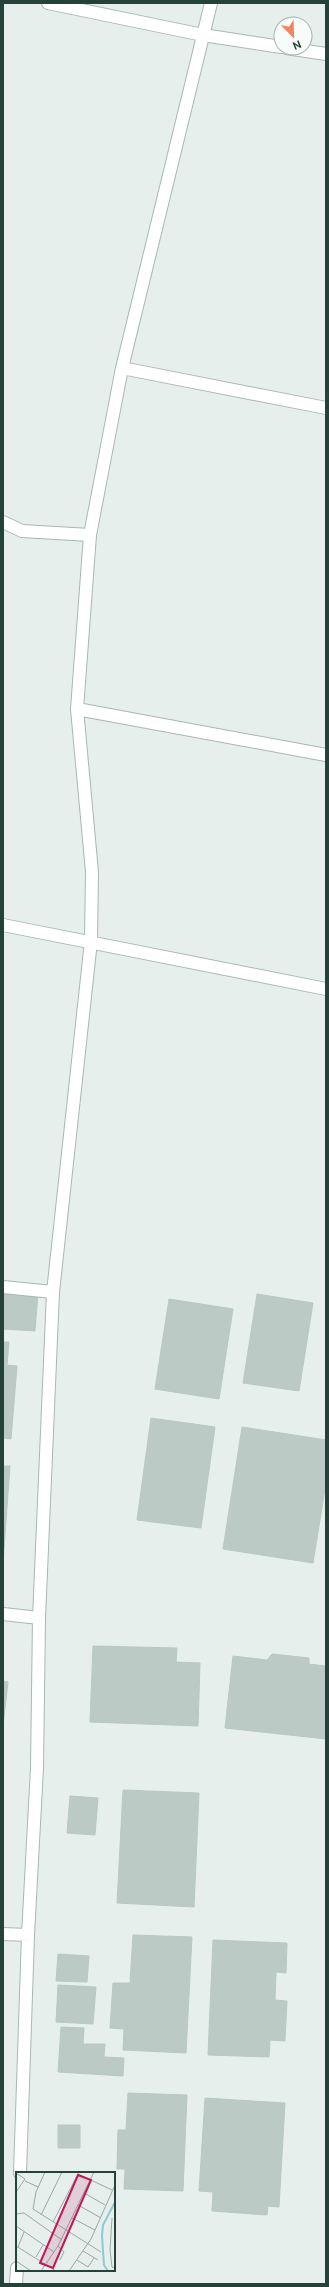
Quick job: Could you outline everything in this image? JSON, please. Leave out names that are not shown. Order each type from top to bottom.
[{"type":"street","points":[[48,3],[203,35],[273,46]]},
{"type":"street","points":[[20,2172],[28,1935],[37,1768],[39,1618],[53,1292],[91,940],[92,872],[77,709],[90,535],[122,368],[211,3]]},
{"type":"street","points":[[313,52],[326,54]]},
{"type":"street","points":[[122,368],[326,408]]},
{"type":"street","points":[[3,522],[22,531],[90,535]]},
{"type":"street","points":[[77,709],[326,755]]},
{"type":"street","points":[[3,925],[91,940],[326,989]]},
{"type":"street","points":[[3,1287],[53,1292]]},
{"type":"street","points":[[3,1614],[39,1618]]},
{"type":"street","points":[[3,1934],[28,1935]]},
{"type":"street","points":[[16,2284],[17,2271]]},
{"type":"building","points":[[3,1291],[38,1293],[35,1331],[3,1329]]},
{"type":"building","points":[[257,1294],[313,1303],[299,1391],[243,1383]]},
{"type":"building","points":[[169,1299],[233,1309],[219,1399],[155,1389]]},
{"type":"building","points":[[3,1342],[9,1342],[7,1365],[17,1366],[11,1439],[3,1438]]},
{"type":"building","points":[[151,1418],[215,1427],[201,1528],[137,1520]]},
{"type":"building","points":[[242,1427],[326,1440],[326,1483],[313,1563],[223,1549]]},
{"type":"building","points":[[3,1466],[10,1466],[3,1563]]},
{"type":"building","points":[[93,1646],[177,1648],[176,1662],[200,1663],[198,1726],[90,1722]]},
{"type":"building","points":[[272,1654],[309,1658],[309,1664],[326,1666],[326,1739],[225,1728],[233,1656],[267,1660]]},
{"type":"building","points":[[3,1681],[8,1682],[3,1726]]},
{"type":"building","points":[[123,1790],[199,1793],[194,1907],[117,1903]]},
{"type":"building","points":[[70,1796],[98,1798],[95,1835],[67,1833]]},
{"type":"building","points":[[133,1935],[192,1937],[186,2053],[123,2050],[124,2029],[110,2028],[113,1983],[130,1983]]},
{"type":"building","points":[[213,1940],[287,1943],[286,1973],[276,1972],[275,2000],[287,2001],[285,2041],[270,2040],[269,2057],[208,2055]]},
{"type":"building","points":[[58,1954],[89,1956],[87,1982],[56,1981]]},
{"type":"building","points":[[58,1985],[96,1987],[93,2024],[56,2022]]},
{"type":"building","points":[[61,2027],[84,2028],[83,2044],[105,2044],[104,2057],[124,2058],[123,2076],[58,2072]]},
{"type":"building","points":[[128,2093],[187,2095],[183,2191],[124,2189],[125,2169],[117,2169],[118,2130],[126,2130]]},
{"type":"building","points":[[205,2098],[285,2103],[279,2207],[268,2206],[267,2215],[212,2211],[213,2192],[199,2191]]},
{"type":"building","points":[[58,2125],[80,2125],[80,2148],[58,2148]]}]
